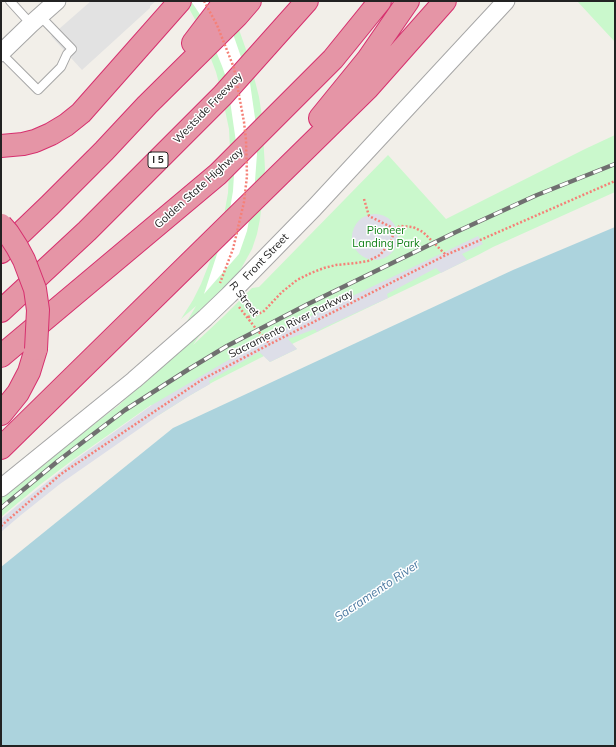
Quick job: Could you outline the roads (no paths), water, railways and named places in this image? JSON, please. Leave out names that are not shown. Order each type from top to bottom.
[{"type":"highway","points":[[1,146],[23,144],[35,141],[66,126],[81,113],[180,1]]},
{"type":"highway","points":[[147,105],[225,1]]},
{"type":"highway","points":[[1,252],[50,206],[250,1]]},
{"type":"highway","name":"Westside Freeway","points":[[1,311],[86,231],[223,95],[307,1]]},
{"type":"highway","name":"Golden State Highway","points":[[1,356],[218,174],[333,59],[380,1]]},
{"type":"highway","points":[[265,189],[308,132],[368,58],[408,1]]},
{"type":"highway","points":[[1,448],[367,89],[445,1]]},
{"type":"highway","points":[[1,225],[8,233],[24,260],[35,289],[38,310],[36,349],[29,372],[18,393],[1,414]]},
{"type":"street","points":[[1,53],[57,1]]},
{"type":"street","name":"Front Street","points":[[1,488],[140,375],[184,337],[225,289],[314,208],[506,1]]},
{"type":"lane","points":[[1,53],[38,90],[61,67],[67,54],[72,49],[10,1]]},
{"type":"water","name":"Sacramento River","points":[[615,227],[615,744],[611,746],[1,746],[1,567],[173,428],[513,270]]},
{"type":"railway","points":[[1,508],[58,461],[125,410],[227,346],[308,304],[456,232],[537,195],[615,164]]},
{"type":"park label","name":"Pioneer Landing Park","points":[[386,237]]}]
